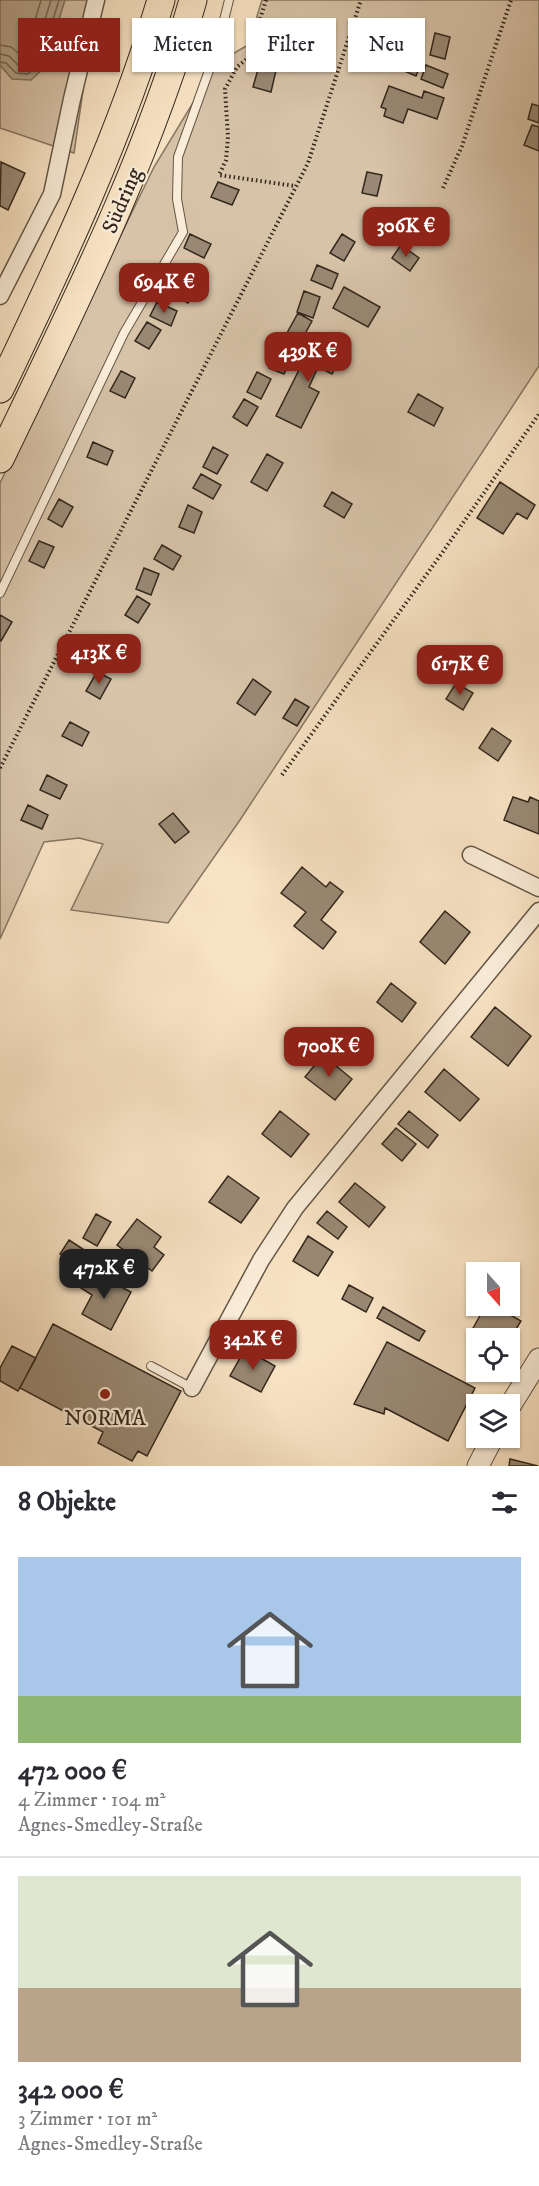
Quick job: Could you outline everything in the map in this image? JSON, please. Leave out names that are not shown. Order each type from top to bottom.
[{"type":"main road","name":"Südring","points":[[0,388],[61,262],[98,176],[127,103],[161,0]]},
{"type":"main road","name":"Südring","points":[[0,459],[111,224],[156,113],[193,0]]},
{"type":"street","points":[[0,296],[52,194],[96,0]]},
{"type":"street","points":[[471,855],[539,888]]},
{"type":"street","points":[[192,1388],[261,1260],[295,1208],[539,912]]},
{"type":"street","points":[[517,1394],[539,1359]]},
{"type":"street","points":[[478,1466],[487,1448]]},
{"type":"lane","points":[[0,593],[124,333],[183,232],[177,199],[178,157],[217,48],[229,0]]},
{"type":"lane","points":[[151,1366],[192,1388]]},
{"type":"path","points":[[266,0],[248,58],[237,68],[225,89],[228,136],[226,160],[219,175],[295,186]]},
{"type":"path","points":[[0,768],[308,163],[361,0]]},
{"type":"path","points":[[443,188],[462,147],[511,0]]},
{"type":"path","points":[[282,776],[539,414]]},
{"type":"shaded area","points":[[0,0],[96,0],[93,18],[18,18],[18,72],[86,72],[74,153],[0,128]]},
{"type":"shaded area","points":[[262,0],[539,0],[539,366],[240,820],[168,923],[71,910],[103,844],[79,838],[44,842],[0,939],[0,483],[154,167],[212,72],[234,72],[234,53],[246,46],[246,72],[336,72],[336,18],[256,18]]},
{"type":"water","points":[[0,0],[65,0],[59,18],[18,18],[18,72],[40,72],[31,80],[12,79],[0,65]]},
{"type":"building","points":[[435,33],[450,37],[445,59],[430,55]]},
{"type":"building","points":[[426,65],[448,74],[443,88],[421,79]]},
{"type":"building","points":[[257,72],[276,72],[271,92],[253,87]]},
{"type":"building","points":[[389,86],[422,98],[424,91],[444,98],[437,119],[408,109],[403,123],[384,116],[386,109],[381,107]]},
{"type":"building","points":[[532,104],[539,106],[539,123],[528,119]]},
{"type":"building","points":[[532,125],[539,127],[539,151],[524,145]]},
{"type":"building","points":[[1,162],[25,173],[8,210],[0,206]]},
{"type":"building","points":[[367,172],[382,175],[377,196],[362,193]]},
{"type":"building","points":[[218,182],[239,190],[232,205],[211,197]]},
{"type":"building","points":[[190,234],[211,244],[204,258],[184,248]]},
{"type":"building","points":[[342,234],[355,242],[344,261],[330,253]]},
{"type":"building","points":[[401,245],[419,258],[410,271],[392,258]]},
{"type":"building","points":[[317,265],[338,274],[332,289],[311,280]]},
{"type":"building","points":[[176,278],[196,290],[188,303],[168,292]]},
{"type":"building","points":[[344,287],[380,307],[368,327],[333,308]]},
{"type":"building","points":[[304,291],[320,297],[313,318],[297,312]]},
{"type":"building","points":[[157,302],[177,311],[171,326],[150,316]]},
{"type":"building","points":[[298,313],[312,321],[301,341],[287,333]]},
{"type":"building","points":[[147,322],[161,330],[149,349],[135,341]]},
{"type":"building","points":[[315,338],[343,352],[332,374],[318,367],[309,387],[319,392],[301,428],[276,416]]},
{"type":"building","points":[[278,347],[293,353],[284,374],[269,368]]},
{"type":"building","points":[[121,371],[135,378],[125,398],[110,391]]},
{"type":"building","points":[[257,372],[271,379],[261,399],[247,392]]},
{"type":"building","points":[[418,394],[443,408],[434,426],[408,412]]},
{"type":"building","points":[[244,399],[258,407],[247,426],[233,417]]},
{"type":"building","points":[[93,442],[113,451],[107,465],[87,457]]},
{"type":"building","points":[[213,447],[228,455],[217,474],[203,467]]},
{"type":"building","points":[[267,454],[283,463],[267,491],[251,482]]},
{"type":"building","points":[[201,474],[221,485],[213,499],[193,488]]},
{"type":"building","points":[[500,482],[535,505],[527,519],[517,513],[503,534],[477,518]]},
{"type":"building","points":[[332,492],[352,504],[344,518],[324,506]]},
{"type":"building","points":[[59,499],[73,507],[62,527],[48,519]]},
{"type":"building","points":[[188,505],[202,512],[194,533],[179,527]]},
{"type":"building","points":[[39,541],[54,547],[44,568],[29,561]]},
{"type":"building","points":[[162,545],[181,556],[173,570],[154,559]]},
{"type":"building","points":[[144,568],[159,574],[151,595],[136,589]]},
{"type":"building","points":[[137,596],[150,604],[138,623],[125,615]]},
{"type":"building","points":[[0,615],[12,622],[1,641],[0,640]]},
{"type":"building","points":[[97,672],[111,679],[100,699],[86,691]]},
{"type":"building","points":[[253,679],[271,692],[255,715],[237,703]]},
{"type":"building","points":[[456,683],[473,693],[463,710],[446,699]]},
{"type":"building","points":[[295,699],[309,707],[297,726],[283,718]]},
{"type":"building","points":[[70,722],[89,732],[82,746],[62,736]]},
{"type":"building","points":[[492,728],[511,741],[498,761],[479,748]]},
{"type":"building","points":[[47,775],[67,785],[60,799],[40,790]]},
{"type":"building","points":[[513,797],[528,802],[530,797],[539,801],[539,834],[504,820]]},
{"type":"building","points":[[28,805],[48,815],[42,829],[21,820]]},
{"type":"building","points":[[173,813],[189,832],[175,843],[159,824]]},
{"type":"building","points":[[302,867],[326,887],[330,882],[343,892],[321,920],[336,932],[323,949],[294,926],[306,912],[281,893]]},
{"type":"building","points":[[445,911],[470,932],[445,964],[420,942]]},
{"type":"building","points":[[391,983],[416,1003],[402,1022],[377,1002]]},
{"type":"building","points":[[495,1007],[531,1036],[508,1066],[471,1037]]},
{"type":"building","points":[[323,1055],[352,1079],[335,1100],[305,1077]]},
{"type":"building","points":[[444,1069],[479,1099],[460,1121],[425,1092]]},
{"type":"building","points":[[280,1111],[309,1134],[291,1157],[262,1134]]},
{"type":"building","points":[[409,1111],[438,1135],[428,1148],[398,1124]]},
{"type":"building","points":[[396,1128],[416,1144],[402,1161],[382,1144]]},
{"type":"building","points":[[228,1176],[259,1198],[241,1223],[209,1202]]},
{"type":"building","points":[[355,1183],[385,1207],[369,1227],[339,1202]]},
{"type":"building","points":[[327,1211],[347,1227],[338,1239],[317,1223]]},
{"type":"building","points":[[96,1214],[111,1222],[97,1246],[83,1238]]},
{"type":"building","points":[[137,1219],[161,1237],[154,1247],[164,1255],[152,1271],[117,1245]]},
{"type":"building","points":[[308,1236],[333,1252],[318,1276],[293,1261]]},
{"type":"building","points":[[69,1240],[92,1255],[83,1268],[60,1254]]},
{"type":"building","points":[[91,1271],[131,1292],[111,1330],[82,1314],[92,1295],[81,1288]]},
{"type":"building","points":[[349,1285],[373,1298],[366,1312],[342,1299]]},
{"type":"building","points":[[383,1307],[425,1331],[419,1341],[377,1318]]},
{"type":"building","points":[[480,1316],[512,1316],[521,1321],[517,1328],[473,1328]]},
{"type":"building","name":"NORMA","points":[[53,1324],[181,1391],[147,1456],[138,1451],[132,1461],[98,1443],[103,1432],[20,1388]]},
{"type":"building","points":[[387,1342],[475,1388],[472,1394],[466,1394],[466,1406],[448,1441],[385,1408],[384,1414],[354,1404]]},
{"type":"building","points":[[12,1346],[36,1358],[18,1391],[0,1381],[0,1368]]},
{"type":"building","points":[[245,1349],[275,1366],[261,1392],[230,1376]]},
{"type":"building","points":[[510,1459],[538,1466],[509,1466]]},
{"type":"place","name":"NORMA","points":[[105,1394]]}]
